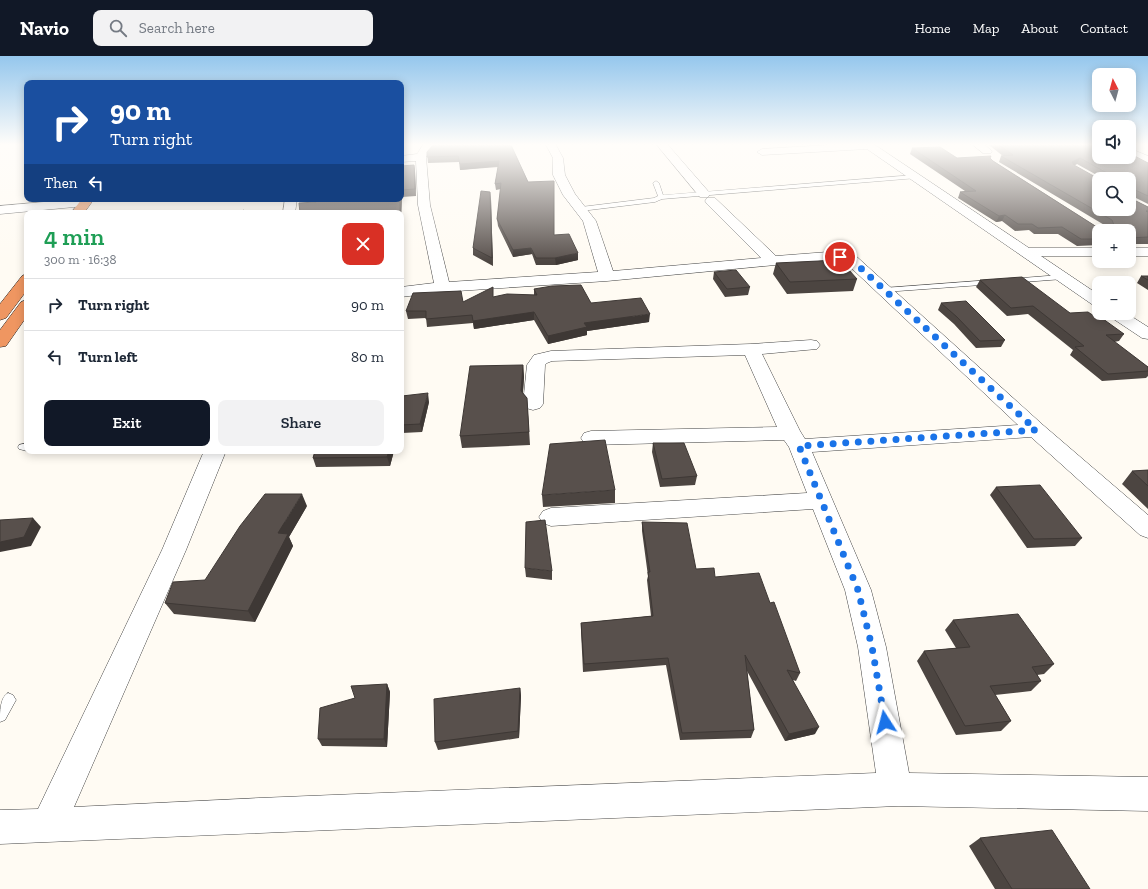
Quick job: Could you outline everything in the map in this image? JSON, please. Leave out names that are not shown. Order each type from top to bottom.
[{"type":"highway","points":[[80,210],[86,202]]},
{"type":"highway","points":[[0,315],[24,283]]},
{"type":"highway","points":[[0,342],[24,309]]},
{"type":"street","points":[[423,184],[424,205],[442,287]]},
{"type":"street","points":[[563,184],[569,195],[589,221],[607,276]]},
{"type":"street","points":[[696,184],[772,261]]},
{"type":"street","points":[[926,184],[1092,298]]},
{"type":"street","points":[[0,210],[77,202]]},
{"type":"street","points":[[1024,252],[1092,252]]},
{"type":"street","points":[[404,292],[442,287],[607,276],[828,256],[852,260],[1036,430],[1148,528]]},
{"type":"street","points":[[1126,320],[1148,334]]},
{"type":"street","points":[[533,404],[536,365],[540,359],[550,356],[751,349],[811,345]]},
{"type":"street","points":[[751,349],[795,439],[822,500],[858,590],[872,647],[882,701],[892,776],[898,789]]},
{"type":"street","points":[[591,438],[795,439],[1036,430]]},
{"type":"street","points":[[48,826],[174,550],[214,454]]},
{"type":"street","points":[[551,517],[822,500]]},
{"type":"street","points":[[0,826],[48,826],[259,815],[898,789],[1148,794]]},
{"type":"lane","points":[[656,184],[661,197]]},
{"type":"lane","points":[[581,209],[646,202],[661,197],[707,197],[844,184]]},
{"type":"lane","points":[[884,290],[1060,277]]},
{"type":"lane","points":[[0,715],[8,700]]},
{"type":"building","points":[[404,184],[415,184],[415,189],[404,190]]},
{"type":"building","points":[[501,184],[554,184],[554,235],[569,234],[578,253],[555,258],[536,258],[531,248],[513,250],[497,219]]},
{"type":"building","points":[[965,184],[1029,184],[1092,224],[1092,239],[1081,239],[1062,227],[1038,228],[1032,224],[1018,224],[1005,215],[999,216],[960,192],[976,191]]},
{"type":"building","points":[[1049,184],[1092,184],[1092,208]]},
{"type":"building","points":[[1136,184],[1148,184],[1148,196],[1136,190]]},
{"type":"building","points":[[481,191],[490,192],[492,258],[473,248]]},
{"type":"building","points":[[1136,201],[1148,207],[1148,211],[1146,211],[1148,212],[1148,237],[1136,238],[1136,224],[1114,224],[1112,220],[1105,216],[1136,216]]},
{"type":"building","points":[[400,202],[400,210],[300,210],[299,203]]},
{"type":"building","points":[[840,260],[857,279],[790,282],[776,263]]},
{"type":"building","points":[[736,270],[750,287],[727,289],[714,272]]},
{"type":"building","points":[[1141,276],[1148,276],[1148,280]]},
{"type":"building","points":[[1022,277],[1070,313],[1088,312],[1092,315],[1092,320],[1105,320],[1124,334],[1106,335],[1148,367],[1148,371],[1108,374],[1075,347],[1084,346],[1033,306],[1011,308],[980,280]]},
{"type":"building","points":[[581,285],[591,303],[641,298],[650,314],[584,323],[587,327],[548,336],[534,312],[473,321],[472,315],[426,319],[426,311],[406,311],[413,293],[461,291],[463,302],[493,287],[493,297],[507,294],[537,295],[534,289],[552,286]]},
{"type":"building","points":[[966,301],[1005,340],[980,341],[941,303]]},
{"type":"building","points":[[523,365],[521,391],[527,398],[529,432],[460,436],[470,366]]},
{"type":"building","points":[[428,393],[420,424],[404,425],[404,396]]},
{"type":"building","points":[[605,440],[615,490],[542,495],[550,444]]},
{"type":"building","points":[[653,443],[684,443],[697,476],[662,479]]},
{"type":"building","points":[[314,454],[388,454],[387,457],[313,458]]},
{"type":"building","points":[[1148,470],[1148,486],[1132,471]]},
{"type":"building","points":[[1040,485],[1082,538],[1034,539],[996,487]]},
{"type":"building","points":[[265,494],[302,494],[278,533],[288,534],[248,611],[165,603],[173,582],[205,580],[240,526]]},
{"type":"building","points":[[33,518],[24,537],[0,542],[0,520]]},
{"type":"building","points":[[545,520],[552,571],[525,568],[526,522]]},
{"type":"building","points":[[642,522],[687,523],[696,569],[714,568],[715,577],[759,573],[770,603],[774,602],[800,673],[787,670],[819,727],[789,734],[745,655],[754,730],[682,733],[668,658],[584,664],[581,623],[653,616],[648,572],[650,572]]},
{"type":"building","points":[[1018,614],[1054,664],[1032,667],[1041,681],[990,686],[1011,721],[965,726],[924,651],[970,647],[953,620]]},
{"type":"building","points":[[387,684],[384,739],[318,739],[320,708],[355,698],[351,686]]},
{"type":"building","points":[[520,688],[518,731],[435,742],[434,699]]},
{"type":"building","points":[[1052,830],[1090,889],[1012,889],[980,838]]},
{"type":"route","points":[[840,257],[852,260],[1036,430],[799,446],[858,590],[872,647],[885,722]]}]
